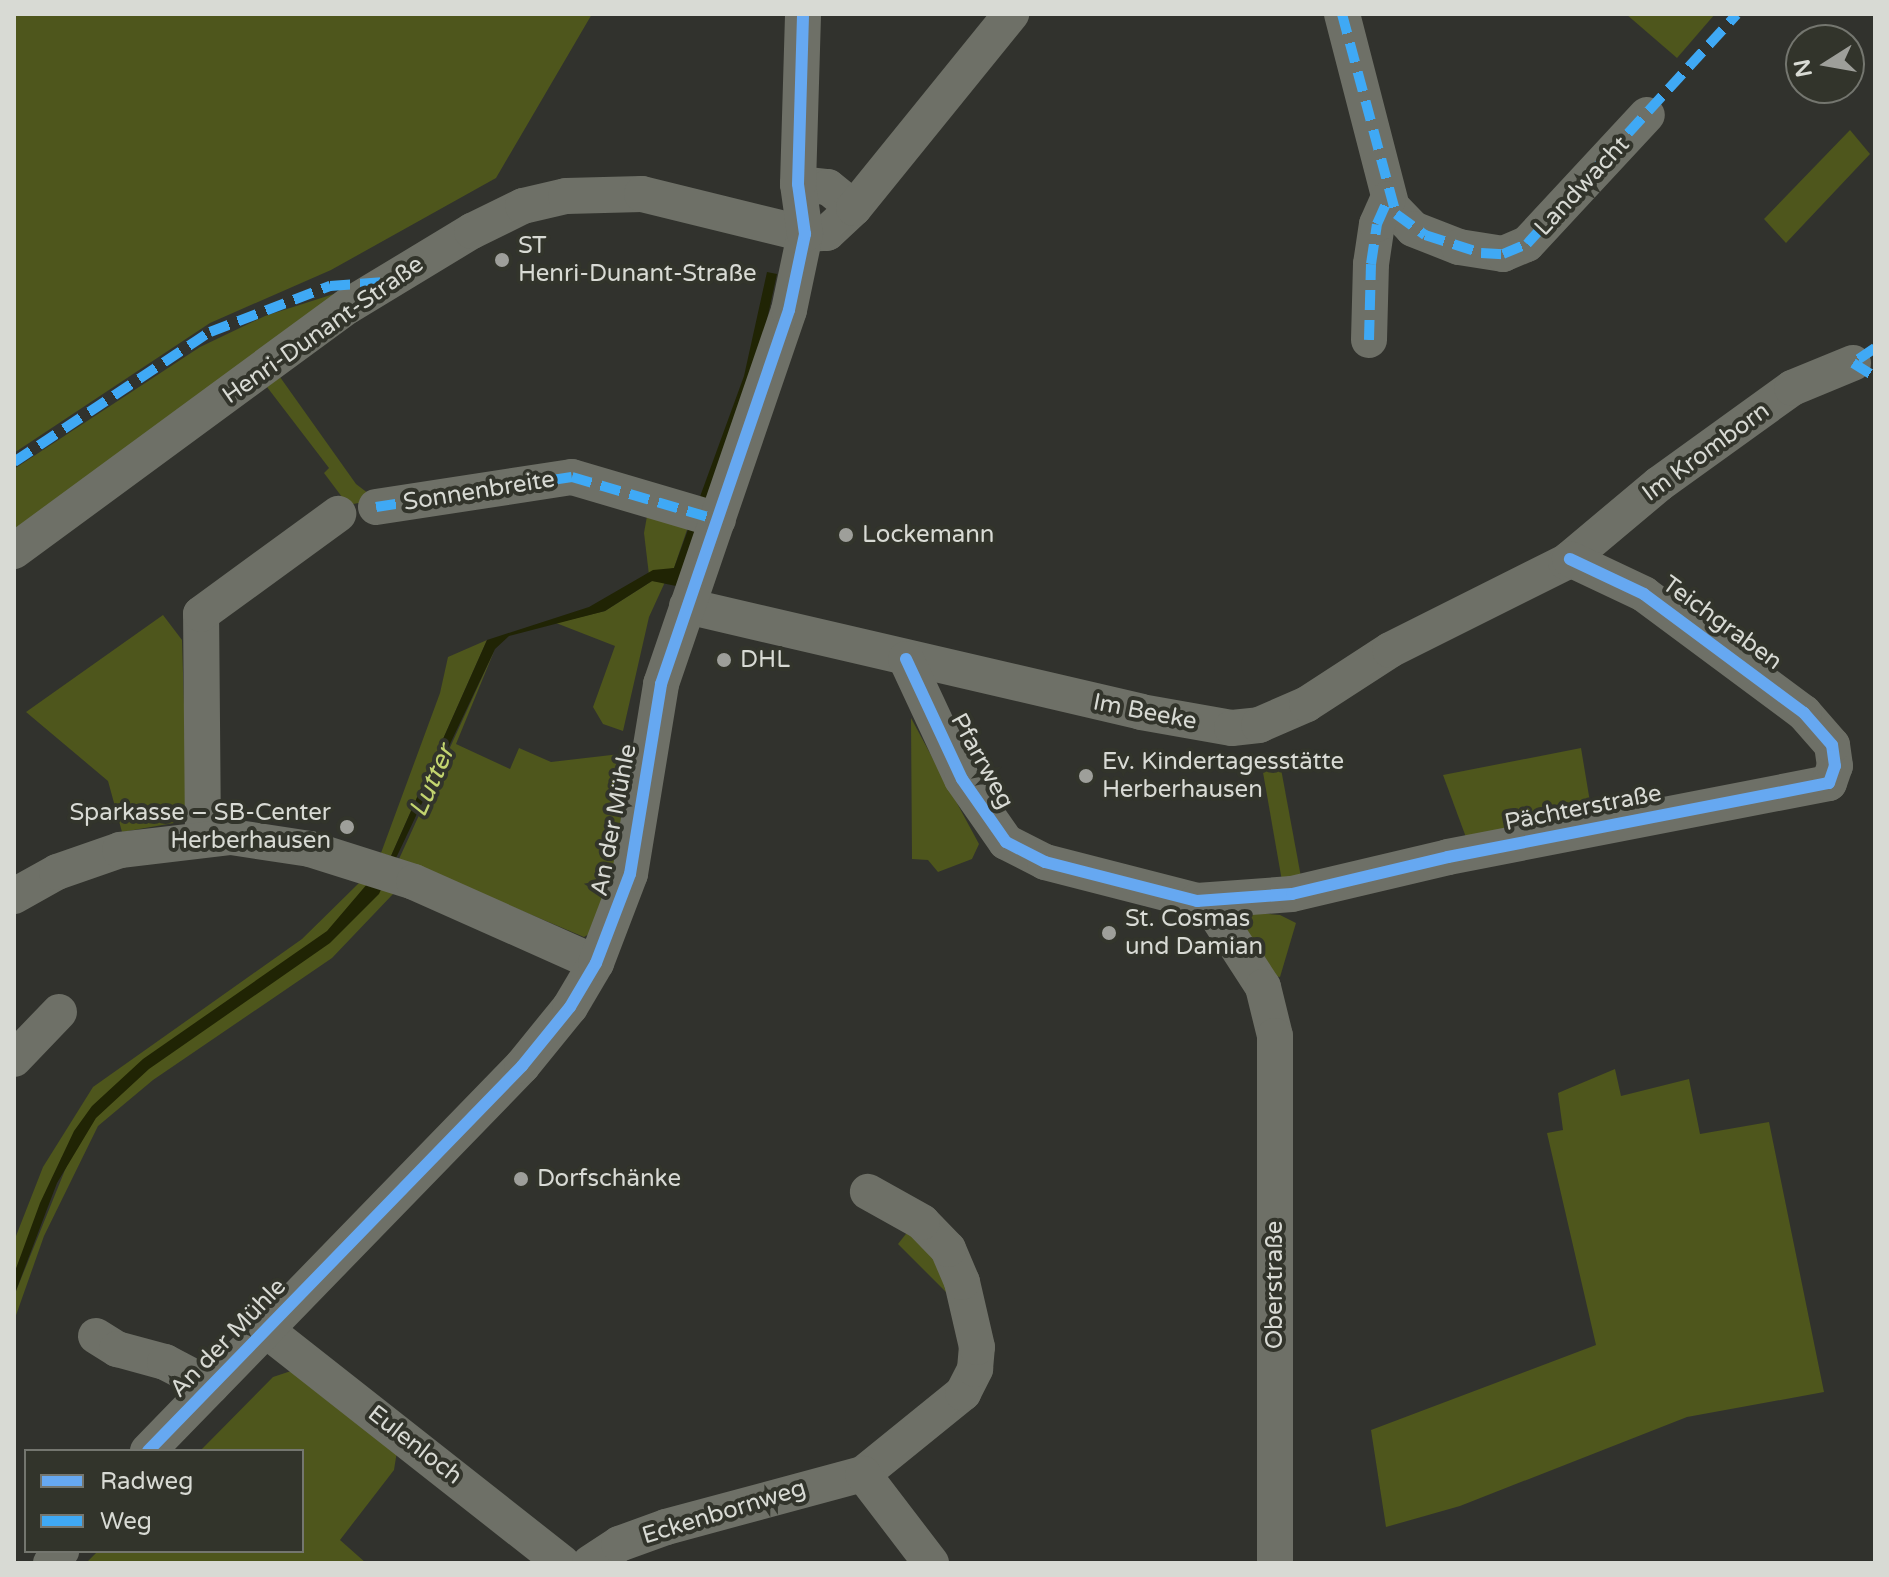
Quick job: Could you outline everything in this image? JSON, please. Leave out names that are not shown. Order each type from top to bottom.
[{"type":"street","name":"An der Mühle","points":[[150,1449],[546,1040],[596,963],[630,874],[661,684],[687,606],[706,515],[789,310],[805,234],[798,184],[803,14]]},
{"type":"street","points":[[805,234],[827,233],[854,208],[1011,14]]},
{"type":"street","name":"Landwacht","points":[[1342,14],[1388,199],[1400,219],[1425,235],[1481,253],[1503,254],[1527,244],[1647,115]]},
{"type":"street","points":[[798,184],[828,187],[854,208]]},
{"type":"street","name":"Henri-Dunant-Straße","points":[[14,551],[348,306],[497,217],[566,196],[642,194],[805,234]]},
{"type":"street","points":[[1369,340],[1371,264],[1377,224],[1388,199]]},
{"type":"street","name":"Im Kromborn","points":[[1570,559],[1659,484],[1792,388],[1853,363]]},
{"type":"street","name":"Sonnenbreite","points":[[376,507],[572,477],[706,515]]},
{"type":"street","points":[[203,837],[201,614],[338,514]]},
{"type":"street","name":"Im Beeke","points":[[687,606],[1141,712],[1243,728],[1286,715],[1390,650],[1570,559]]},
{"type":"street","name":"Teichgraben","points":[[1570,559],[1655,602],[1772,686],[1822,729],[1832,745]]},
{"type":"street","name":"Pfarrweg","points":[[906,659],[975,803],[1006,842],[1045,862],[1208,902]]},
{"type":"street","name":"Pächterstraße","points":[[1208,902],[1307,889],[1612,824],[1821,788],[1833,776],[1832,745]]},
{"type":"street","points":[[14,896],[57,872],[109,853],[203,837],[310,849],[414,882],[596,963]]},
{"type":"street","name":"Oberstraße","points":[[1208,902],[1271,1007],[1275,1563]]},
{"type":"street","points":[[14,1059],[59,1012]]},
{"type":"street","name":"Eckenbornweg","points":[[590,1563],[619,1544],[666,1527],[863,1474],[963,1393],[975,1369],[977,1347],[962,1282],[948,1249],[922,1222],[868,1192]]},
{"type":"street","name":"Eulenloch","points":[[266,1330],[562,1563]]},
{"type":"street","name":"An der Mühle","points":[[96,1336],[117,1349],[165,1362],[211,1386]]},
{"type":"street","points":[[863,1474],[931,1563]]},
{"type":"green space","points":[[14,14],[592,14],[496,178],[331,270],[210,323],[14,453]]},
{"type":"green space","points":[[1626,14],[1715,14],[1677,58]]},
{"type":"green space","points":[[1850,130],[1870,154],[1786,243],[1764,219]]},
{"type":"green space","points":[[340,292],[14,540],[14,469],[200,347],[265,316]]},
{"type":"green space","points":[[280,377],[356,484],[373,497],[369,501],[348,505],[324,473],[329,468],[267,387]]},
{"type":"green space","points":[[649,505],[691,518],[674,568],[649,575],[644,533]]},
{"type":"green space","points":[[652,581],[665,582],[649,617],[623,731],[603,724],[593,707],[615,646],[556,623],[605,611]]},
{"type":"green space","points":[[163,615],[182,640],[187,802],[174,823],[122,832],[108,781],[26,712]]},
{"type":"green space","points":[[487,640],[391,856],[381,853],[440,693],[448,657]]},
{"type":"green space","points":[[495,649],[456,744],[510,769],[519,748],[551,762],[620,754],[635,770],[620,857],[594,931],[584,937],[399,859]]},
{"type":"green space","points":[[911,718],[979,844],[972,859],[938,872],[928,860],[912,859]]},
{"type":"green space","points":[[1581,748],[1592,814],[1467,840],[1443,775]]},
{"type":"green space","points":[[1279,758],[1301,877],[1282,881],[1261,761]]},
{"type":"green space","points":[[360,882],[394,893],[332,958],[153,1080],[98,1126],[44,1236],[14,1321],[14,1296],[67,1165],[62,1157],[14,1274],[16,1236],[43,1167],[93,1087],[302,939]]},
{"type":"green space","points":[[1243,912],[1280,915],[1296,923],[1280,977],[1270,975],[1241,936]]},
{"type":"green space","points":[[1615,1069],[1621,1096],[1689,1079],[1700,1134],[1769,1122],[1824,1392],[1687,1417],[1460,1506],[1386,1527],[1371,1430],[1596,1345],[1547,1133],[1563,1130],[1558,1093]]},
{"type":"green space","points":[[913,1225],[930,1242],[952,1298],[898,1244]]},
{"type":"green space","points":[[291,1371],[397,1451],[394,1470],[340,1540],[366,1563],[86,1563],[96,1553],[304,1553],[304,1449],[202,1449],[273,1377]]},
{"type":"water","name":"Lutter","points":[[767,272],[777,274],[752,388],[681,587],[652,581],[605,611],[509,636],[495,649],[379,894],[330,943],[149,1069],[96,1118],[57,1183],[14,1296],[14,1274],[40,1203],[74,1131],[92,1106],[143,1059],[327,931],[391,856],[487,640],[589,607],[653,570],[674,568],[744,376]]},
{"type":"marked path","points":[[1342,14],[1396,214],[1425,235],[1481,253],[1503,254],[1527,244],[1737,14]]},
{"type":"marked path","points":[[1369,340],[1371,264],[1377,224],[1388,199]]},
{"type":"marked path","points":[[14,462],[210,332],[330,286],[385,282]]},
{"type":"marked path","points":[[1875,348],[1853,363],[1875,377]]},
{"type":"marked path","points":[[376,507],[572,477],[718,520]]},
{"type":"cycle path","points":[[150,1449],[522,1066],[570,1007],[596,963],[630,874],[661,684],[789,310],[805,234],[798,184],[803,14]]},
{"type":"cycle path","points":[[906,659],[962,779],[1006,842],[1045,862],[1197,901],[1292,894],[1448,857],[1829,783],[1835,766],[1832,745],[1804,713],[1644,594],[1570,559]]},
{"type":"place","name":"ST Henri-Dunant-Straße","points":[[502,260]]},
{"type":"place","name":"Lockemann","points":[[846,535]]},
{"type":"place","name":"DHL","points":[[724,660]]},
{"type":"place","name":"Ev. Kindertagesstätte Herberhausen","points":[[1086,776]]},
{"type":"place","name":"Sparkasse – SB-Center Herberhausen","points":[[347,827]]},
{"type":"place","name":"St. Cosmas und Damian","points":[[1109,933]]},
{"type":"place","name":"Dorfschänke","points":[[521,1179]]}]
